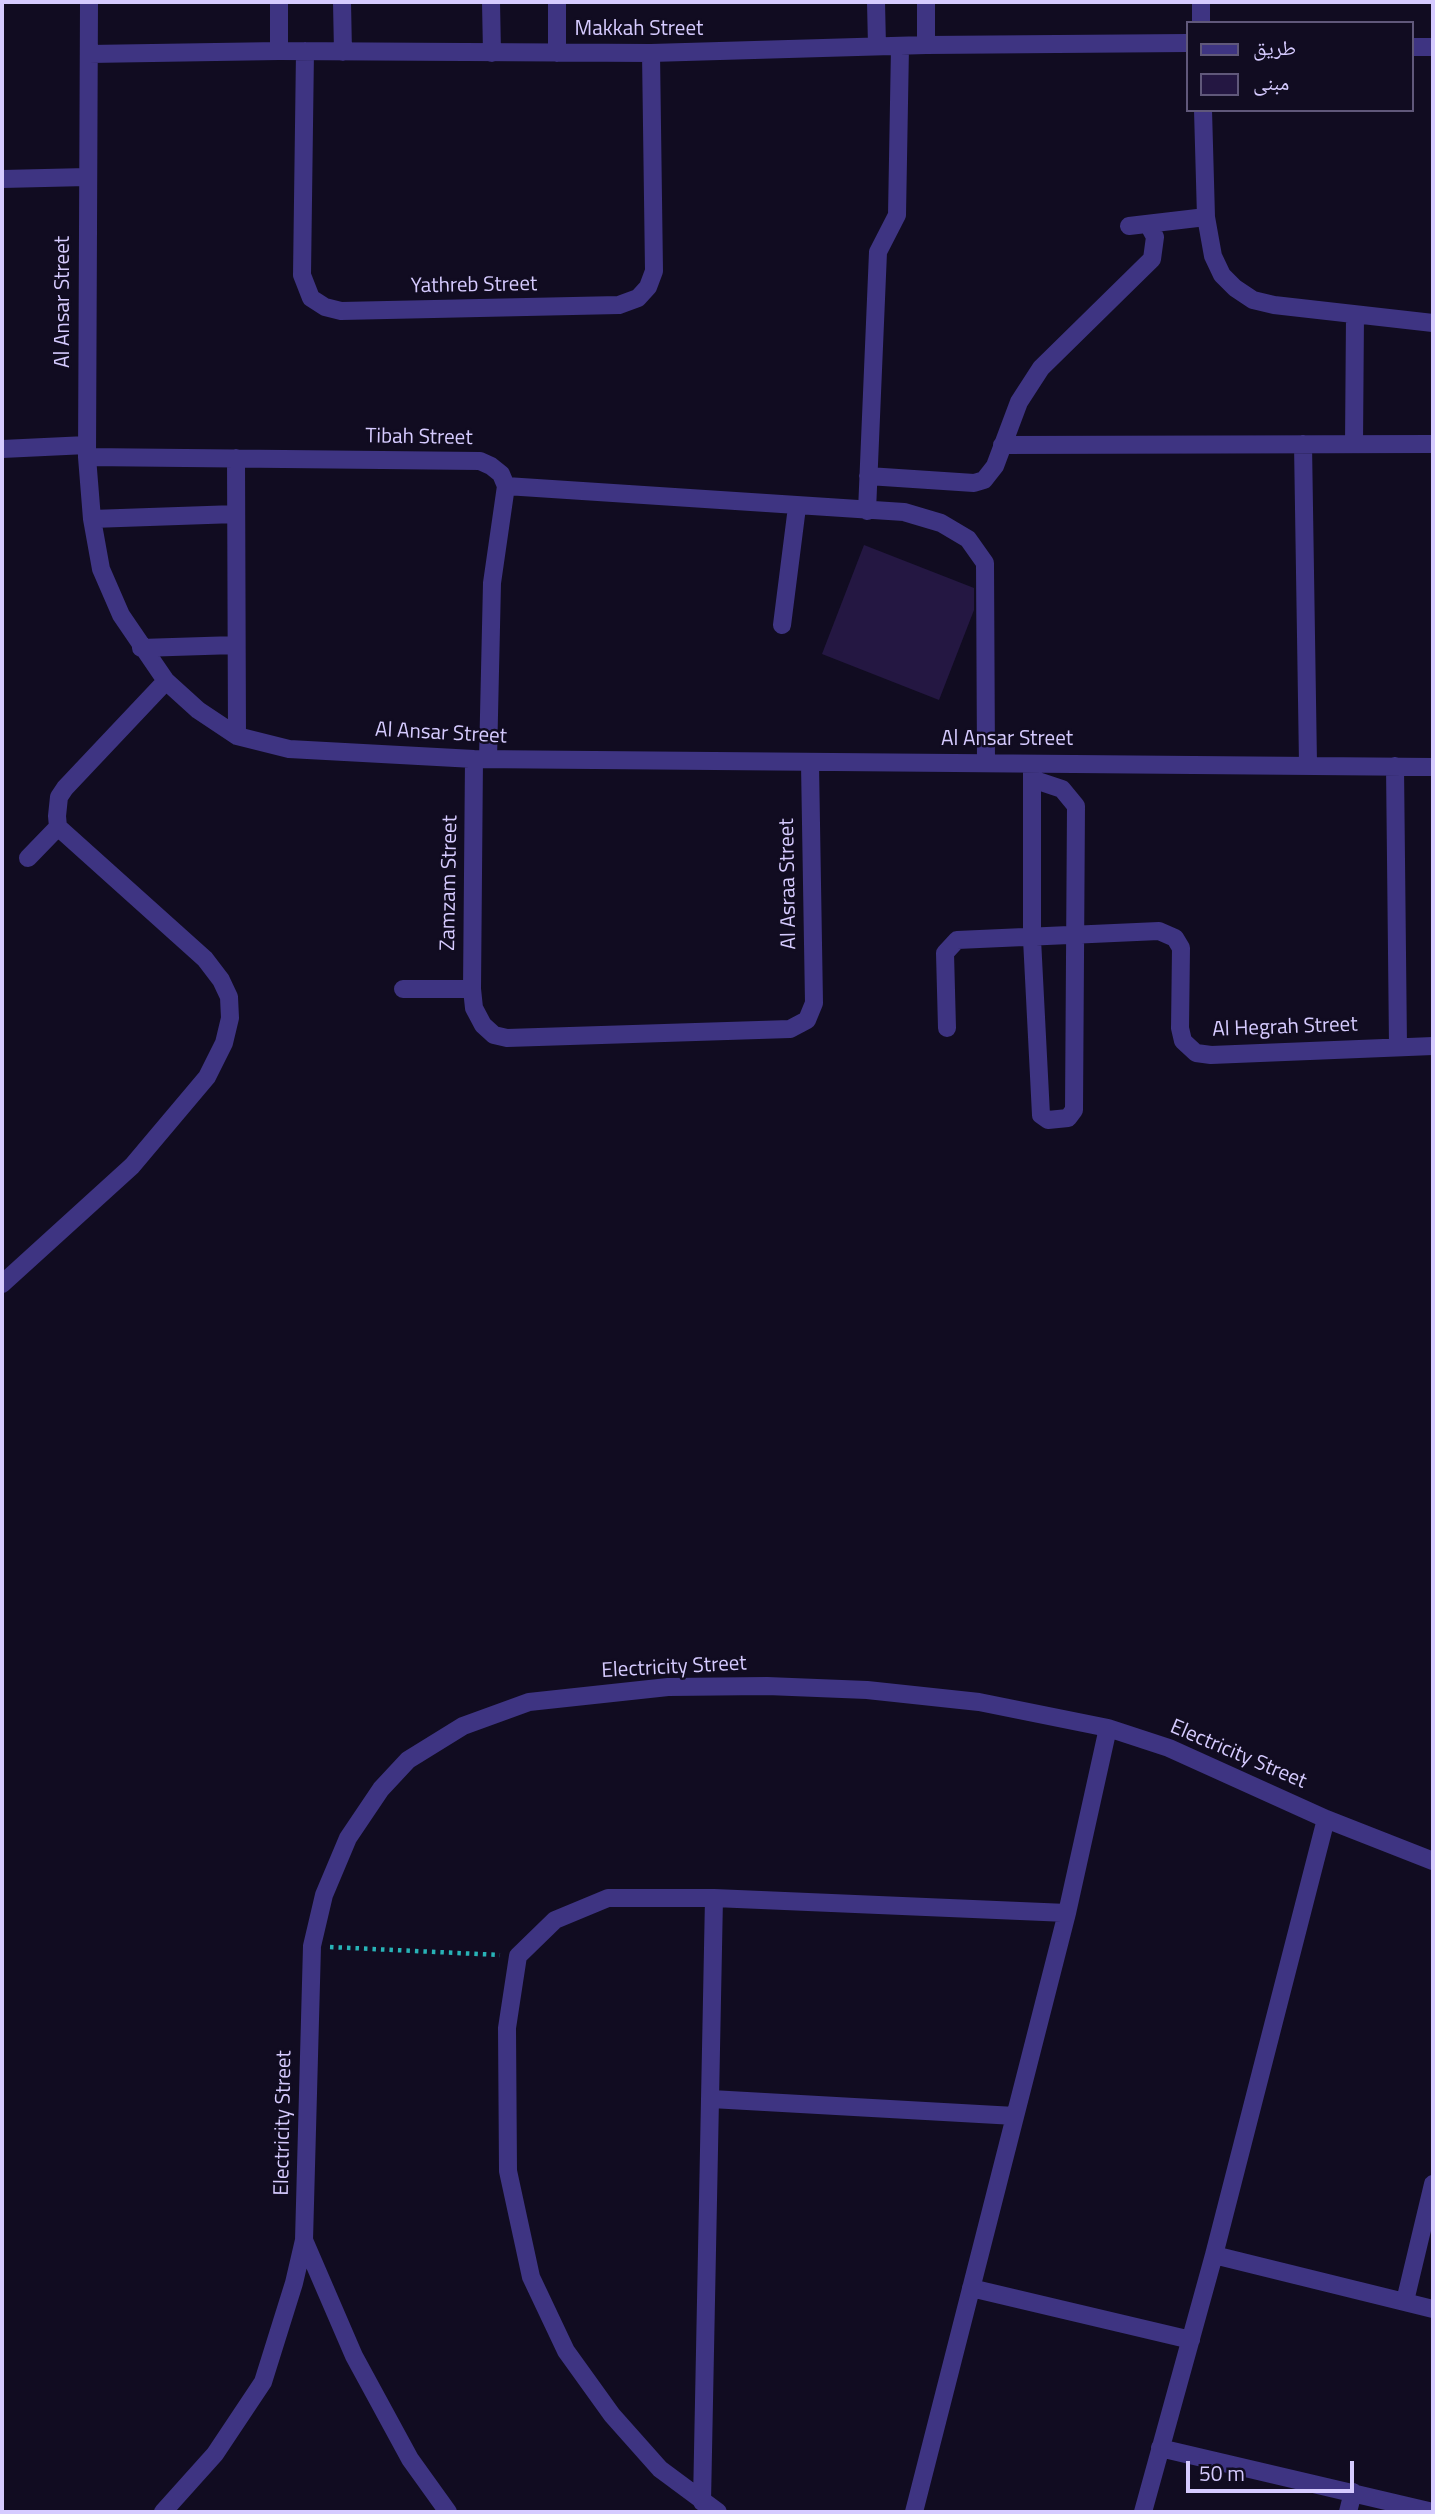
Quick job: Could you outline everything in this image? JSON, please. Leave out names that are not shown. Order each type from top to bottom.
[{"type":"street","name":"Al Ansar Street","points":[[89,2],[87,451],[92,519],[101,569],[121,615],[166,681],[198,709],[237,736],[289,749],[481,759],[810,764],[986,762],[1032,771],[1308,764],[1433,767]]},
{"type":"street","points":[[279,2],[279,51]]},
{"type":"street","points":[[342,2],[343,52]]},
{"type":"street","points":[[491,2],[492,53]]},
{"type":"street","points":[[557,2],[557,53]]},
{"type":"street","points":[[876,2],[877,46]]},
{"type":"street","points":[[926,2],[926,45]]},
{"type":"street","points":[[1201,2],[1201,21]]},
{"type":"street","name":"Makkah Street","points":[[89,54],[279,51],[651,53],[926,45],[1186,43]]},
{"type":"street","points":[[867,510],[878,251],[897,215],[900,47]]},
{"type":"street","points":[[1414,47],[1433,47]]},
{"type":"street","name":"Yathreb Street","points":[[305,51],[302,275],[311,298],[325,307],[341,311],[619,305],[638,298],[648,288],[654,271],[651,53]]},
{"type":"street","points":[[1203,112],[1206,217],[1213,256],[1222,275],[1252,300],[1433,323]]},
{"type":"street","points":[[2,179],[87,177]]},
{"type":"street","points":[[1129,226],[1206,217]]},
{"type":"street","points":[[869,476],[974,483],[989,475],[1019,402],[1041,368],[1152,259],[1155,237],[1148,224]]},
{"type":"street","points":[[1354,444],[1355,315]]},
{"type":"street","points":[[1002,444],[1433,444]]},
{"type":"street","points":[[1303,444],[1308,764]]},
{"type":"street","name":"Tibah Street","points":[[2,449],[236,458],[480,461],[501,474],[506,486]]},
{"type":"street","points":[[236,458],[237,736]]},
{"type":"street","points":[[481,759],[492,583],[506,486],[904,513],[941,523],[968,539],[985,563],[986,762]]},
{"type":"street","points":[[782,625],[797,507]]},
{"type":"street","points":[[92,519],[236,514]]},
{"type":"street","points":[[141,648],[236,645]]},
{"type":"street","points":[[2,1284],[89,1207],[177,1116],[207,1077],[224,1043],[230,1018],[229,997],[221,979],[205,959],[58,827],[57,806],[65,788],[166,681]]},
{"type":"street","name":"Zamzam Street","points":[[474,1008],[472,989],[481,759]]},
{"type":"street","name":"Al Asraa Street","points":[[474,1008],[483,1025],[494,1035],[507,1038],[790,1029],[807,1020],[814,1003],[810,764]]},
{"type":"street","points":[[1395,766],[1398,1046]]},
{"type":"street","points":[[1032,771],[1062,789],[1076,806],[1074,1110],[1068,1118],[1048,1120],[1041,1115],[1032,939],[1032,771]]},
{"type":"street","points":[[28,858],[58,827]]},
{"type":"street","name":"Al Hegrah Street","points":[[1075,933],[1159,931],[1175,937],[1181,948],[1183,1041],[1196,1053],[1211,1055],[1433,1046]]},
{"type":"street","points":[[947,1028],[945,953],[957,940],[1032,939],[1075,933]]},
{"type":"street","points":[[403,989],[472,989]]},
{"type":"street","name":"Electricity Street","points":[[163,2512],[215,2454],[262,2382],[283,2326],[304,2240],[312,1946],[324,1895],[348,1838],[382,1789],[408,1760],[463,1726],[529,1702],[668,1687],[767,1686],[867,1690],[979,1702],[1108,1728],[1170,1748],[1233,1774],[1326,1819],[1433,1861]]},
{"type":"street","points":[[915,2512],[1067,1913],[1108,1728]]},
{"type":"street","points":[[1143,2512],[1214,2255],[1326,1819]]},
{"type":"street","points":[[718,2512],[660,2469],[612,2415],[566,2351],[531,2277],[508,2171],[507,2028],[518,1956],[555,1920],[608,1898],[715,1898],[1067,1913]]},
{"type":"street","points":[[702,2501],[715,1898]]},
{"type":"street","points":[[711,2099],[1015,2116]]},
{"type":"street","points":[[1405,2301],[1433,2185]]},
{"type":"street","name":"Electricity Street","points":[[304,2240],[354,2356],[410,2459],[448,2512]]},
{"type":"street","points":[[1214,2255],[1433,2309]]},
{"type":"street","points":[[971,2288],[1191,2340]]},
{"type":"street","points":[[1160,2448],[1433,2512]]},
{"type":"street","points":[[1348,2512],[1353,2492]]},
{"type":"path","points":[[312,1946],[518,1956]]},
{"type":"building","points":[[864,545],[974,588],[974,610],[939,700],[822,654]]}]
